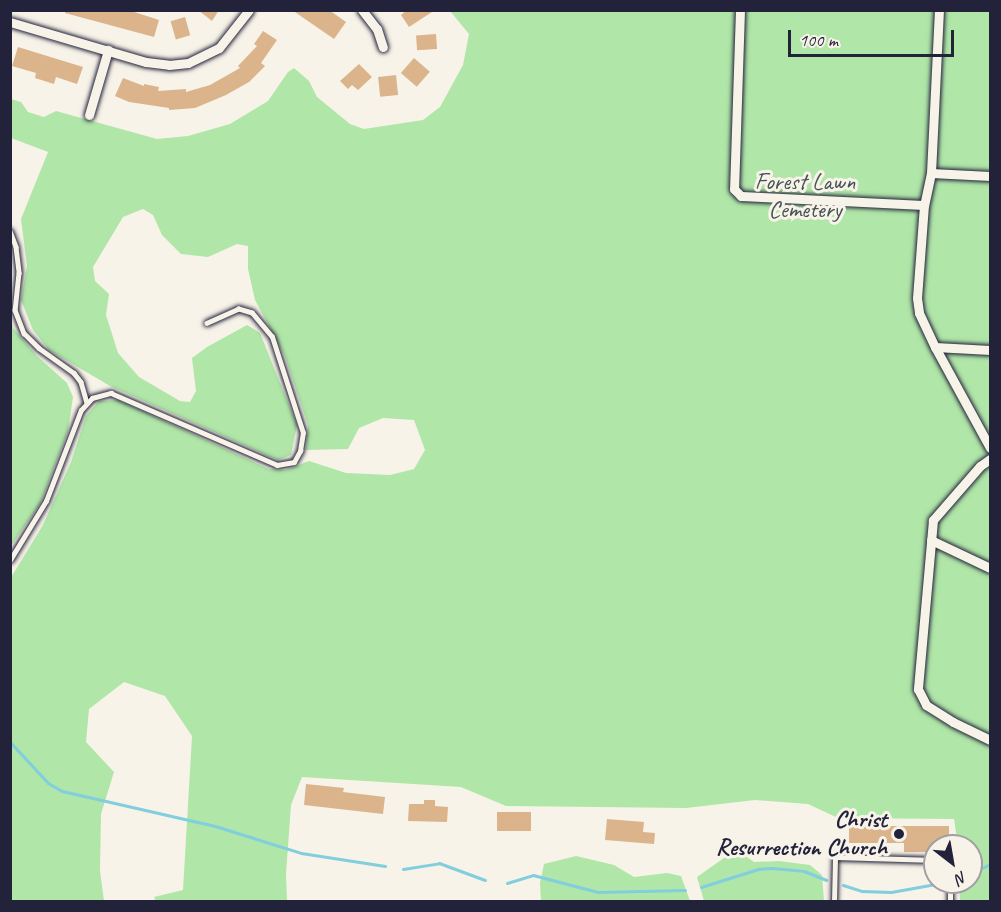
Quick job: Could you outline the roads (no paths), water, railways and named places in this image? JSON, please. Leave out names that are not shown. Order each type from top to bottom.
[{"type":"street","points":[[10,22],[146,62],[188,63],[219,48],[249,10]]},
{"type":"street","points":[[362,10],[377,29],[383,46]]},
{"type":"street","points":[[740,10],[734,189],[741,196],[924,205]]},
{"type":"street","points":[[939,10],[931,173],[924,205],[917,298],[919,313],[935,347],[990,448]]},
{"type":"street","points":[[89,115],[108,50]]},
{"type":"street","points":[[931,173],[990,176]]},
{"type":"street","points":[[935,347],[990,350]]},
{"type":"street","points":[[990,459],[980,466],[933,520],[918,689],[926,705],[953,722],[990,740]]},
{"type":"street","points":[[931,540],[990,568]]},
{"type":"lane","points":[[10,231],[16,247],[19,273],[15,310],[24,333],[39,348],[74,373],[81,382],[87,403]]},
{"type":"lane","points":[[10,560],[45,501],[81,410],[92,398],[111,393],[277,465],[294,462],[300,451],[303,433],[272,337],[252,313],[239,309],[207,323]]},
{"type":"lane","points":[[834,902],[835,856],[923,860]]},
{"type":"waterway","points":[[10,742],[48,783],[62,791],[215,826],[301,853],[385,866]]},
{"type":"waterway","points":[[403,869],[439,863],[485,880]]},
{"type":"waterway","points":[[983,867],[990,864]]},
{"type":"waterway","points":[[701,887],[758,869],[771,868],[804,871],[826,880]]},
{"type":"waterway","points":[[507,883],[533,875],[598,892],[685,890]]},
{"type":"waterway","points":[[843,885],[862,891],[891,892],[923,886]]},
{"type":"place","name":"Christ Resurrection Church","points":[[899,834]]},
{"type":"park label","name":"Forest Lawn Cemetery","points":[[805,196]]}]
